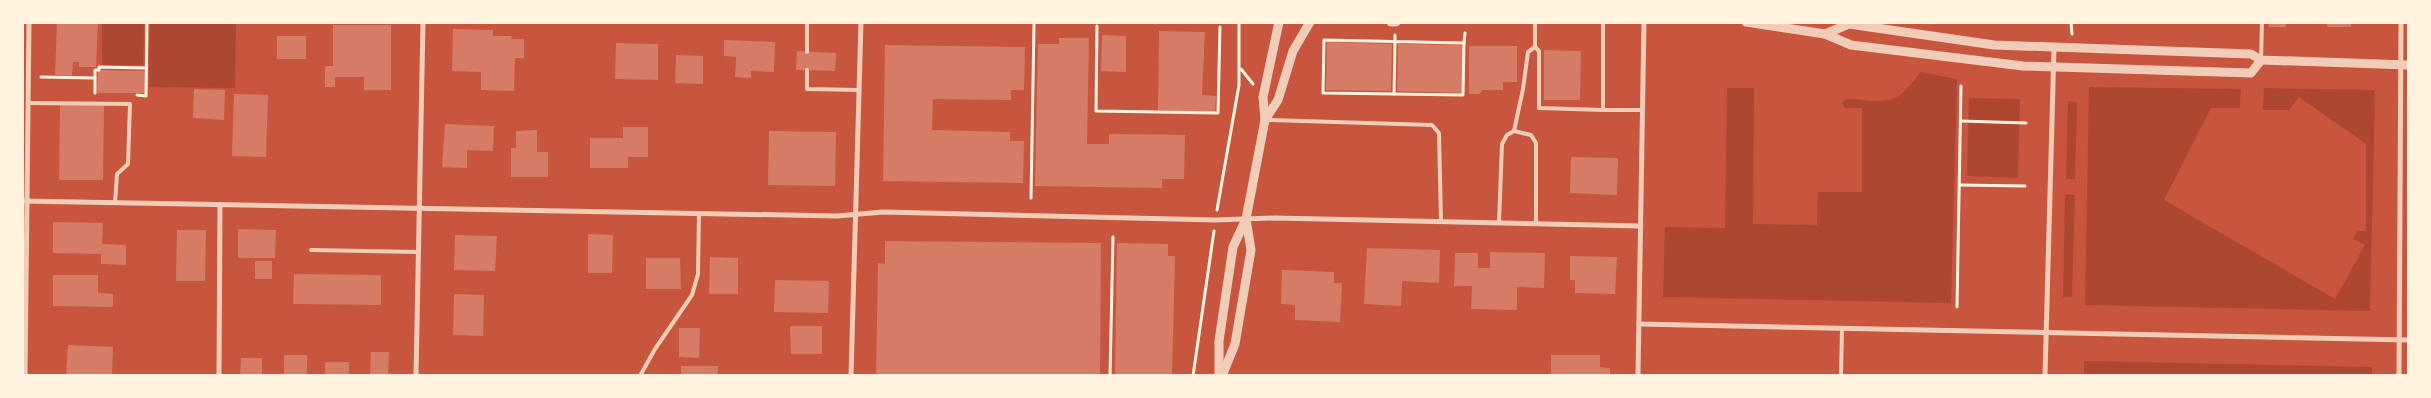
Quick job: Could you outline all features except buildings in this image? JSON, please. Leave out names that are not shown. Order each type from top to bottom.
[{"type":"street","points":[[25,376],[24,201],[29,22]]},
{"type":"street","points":[[416,376],[423,22]]},
{"type":"street","points":[[851,376],[861,22]]},
{"type":"street","points":[[1221,376],[1218,340],[1233,247],[1246,219],[1265,120],[1263,97],[1279,22]]},
{"type":"street","points":[[1265,120],[1278,100],[1293,52],[1310,22]]},
{"type":"street","points":[[1391,22],[1395,27]]},
{"type":"street","points":[[1638,376],[1644,22]]},
{"type":"street","points":[[1746,22],[1792,25],[1860,46],[1934,57],[2054,68],[2251,73],[2261,60]]},
{"type":"street","points":[[2400,376],[2404,65],[2401,22]]},
{"type":"street","points":[[1825,34],[1850,24],[1994,45],[2251,54],[2261,60],[2404,65]]},
{"type":"street","points":[[2045,376],[2054,48]]},
{"type":"street","points":[[24,201],[699,213],[856,214],[883,212],[1215,220],[1641,226]]},
{"type":"street","points":[[219,376],[220,204]]},
{"type":"street","points":[[1221,376],[1235,344],[1251,250],[1246,219]]},
{"type":"street","points":[[1639,324],[2408,340]]},
{"type":"lane","points":[[807,22],[807,52]]},
{"type":"lane","points":[[1535,22],[1535,47],[1539,51],[1539,108],[1643,110]]},
{"type":"lane","points":[[1603,22],[1603,110]]},
{"type":"lane","points":[[2261,60],[2262,22]]},
{"type":"lane","points":[[1514,131],[1523,89],[1528,52],[1535,47]]},
{"type":"lane","points":[[807,70],[807,89],[858,90]]},
{"type":"lane","points":[[28,103],[130,104],[128,164],[117,174],[115,203]]},
{"type":"lane","points":[[1265,120],[1432,125],[1439,132],[1441,222]]},
{"type":"lane","points":[[1499,223],[1502,144],[1506,135],[1514,131],[1523,131],[1531,135],[1536,142],[1536,224]]},
{"type":"lane","points":[[640,376],[654,349],[692,295],[698,274],[699,213]]},
{"type":"lane","points":[[310,250],[419,252]]},
{"type":"lane","points":[[1841,376],[1842,329]]},
{"type":"path","points":[[129,95],[146,96],[147,22]]},
{"type":"path","points":[[1218,206],[1239,86],[1241,68],[1239,22]]},
{"type":"path","points":[[2071,22],[2072,34]]},
{"type":"path","points":[[1031,198],[1034,25]]},
{"type":"path","points":[[1098,26],[1096,111],[1194,114],[1218,113],[1220,27]]},
{"type":"path","points":[[1394,94],[1395,27]]},
{"type":"path","points":[[1464,43],[1324,40],[1323,93],[1463,95],[1465,33]]},
{"type":"path","points":[[103,95],[95,95],[95,70],[99,70],[99,67],[146,68]]},
{"type":"path","points":[[41,77],[95,78]]},
{"type":"path","points":[[1957,307],[1962,86]]},
{"type":"path","points":[[1961,122],[2026,123]]},
{"type":"path","points":[[1960,184],[2025,186]]},
{"type":"path","points":[[1193,376],[1213,233]]},
{"type":"path","points":[[1110,376],[1113,237]]},
{"type":"shaded area","points":[[102,23],[144,23],[143,65],[104,65],[102,63]]},
{"type":"shaded area","points":[[150,23],[236,23],[235,88],[149,87]]},
{"type":"shaded area","points":[[1921,72],[1957,79],[1951,303],[1663,297],[1665,227],[1725,228],[1727,88],[1754,88],[1753,224],[1817,225],[1818,192],[1862,192],[1862,108],[1845,108],[1842,102],[1847,99],[1890,100],[1904,92]]},
{"type":"shaded area","points":[[2089,87],[2241,89],[2240,108],[2211,108],[2164,200],[2335,299],[2365,245],[2353,239],[2357,231],[2366,231],[2366,144],[2299,97],[2289,110],[2263,110],[2264,88],[2375,90],[2370,311],[2085,305]]},
{"type":"shaded area","points":[[1969,98],[2020,99],[2018,178],[1967,176]]},
{"type":"shaded area","points":[[2068,101],[2077,102],[2075,179],[2066,179]]},
{"type":"shaded area","points":[[2065,194],[2075,195],[2072,297],[2063,297]]},
{"type":"shaded area","points":[[2084,361],[2372,367],[2372,375],[2084,375]]}]
